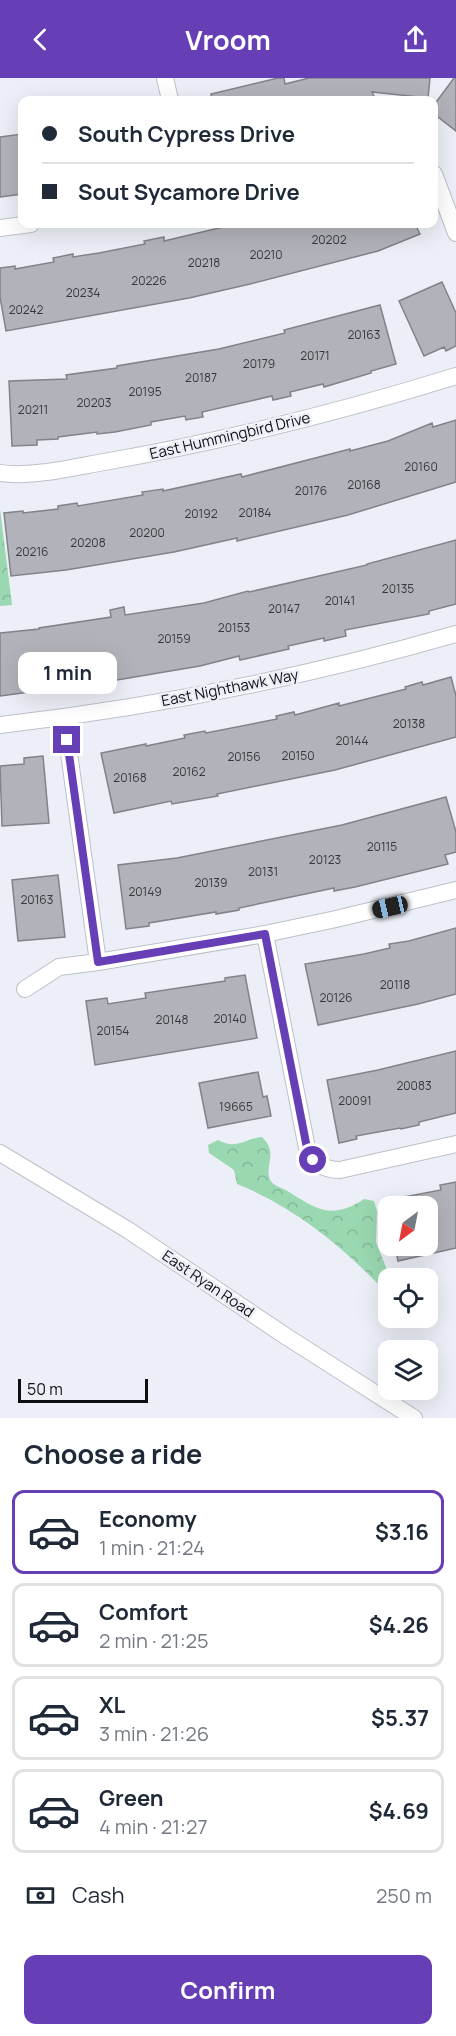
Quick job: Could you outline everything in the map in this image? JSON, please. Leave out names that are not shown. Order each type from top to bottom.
[{"type":"street","points":[[165,78],[169,96]]},
{"type":"street","points":[[438,185],[456,233]]},
{"type":"street","points":[[0,228],[18,226]]},
{"type":"street","name":"East Hummingbird Drive","points":[[0,473],[13,475],[84,465],[227,438],[367,404],[456,376]]},
{"type":"street","name":"East Nighthawk Way","points":[[0,725],[210,693],[333,667],[456,634]]},
{"type":"street","points":[[63,717],[98,962]]},
{"type":"street","points":[[25,989],[59,967],[265,934],[456,890]]},
{"type":"street","points":[[265,934],[307,1148],[313,1160],[330,1170],[340,1170],[456,1144]]},
{"type":"street","name":"East Ryan Road","points":[[0,1153],[128,1230],[287,1337],[414,1418]]},
{"type":"green space","points":[[0,509],[12,605],[0,606]]},
{"type":"green space","points":[[262,1137],[270,1149],[271,1182],[308,1204],[334,1211],[364,1199],[374,1201],[377,1211],[378,1256],[382,1256],[386,1268],[378,1268],[378,1284],[313,1226],[276,1203],[237,1184],[234,1170],[209,1153],[208,1145],[218,1140],[235,1144]]},
{"type":"building","points":[[278,78],[284,78],[285,84],[309,78],[430,78],[428,96],[372,92],[374,96],[211,96],[211,94]]},
{"type":"building","points":[[456,78],[456,131],[438,117],[438,100]]},
{"type":"building","points":[[18,135],[18,195],[0,197],[0,137]]},
{"type":"building","points":[[219,228],[417,228],[420,234],[378,251],[250,284],[189,298],[6,331],[0,297],[0,268],[15,266],[15,269],[54,262],[53,258],[73,254],[73,257],[99,253],[145,244],[144,241],[164,237],[164,241]]},
{"type":"building","points":[[442,282],[456,313],[456,346],[446,351],[444,347],[424,356],[399,301]]},
{"type":"building","points":[[380,305],[396,364],[324,387],[323,384],[290,392],[291,396],[273,400],[272,396],[202,412],[203,417],[186,420],[185,416],[115,432],[58,437],[58,439],[37,440],[37,445],[12,446],[9,381],[67,379],[66,375],[219,349],[285,333],[284,330]]},
{"type":"building","points":[[456,420],[456,482],[348,515],[237,541],[237,538],[174,552],[66,570],[11,576],[4,513],[58,509],[58,506],[77,503],[78,506],[241,474],[242,477],[388,441],[432,423],[433,427]]},
{"type":"building","points":[[456,540],[456,604],[429,611],[429,614],[345,630],[346,636],[288,646],[289,649],[240,660],[239,656],[200,666],[105,682],[0,696],[0,633],[111,617],[110,610],[124,607],[125,615],[204,603],[367,565]]},
{"type":"building","points":[[451,677],[456,696],[456,737],[335,770],[217,794],[218,796],[172,804],[171,801],[114,813],[101,753],[185,738],[184,735],[277,719],[276,716],[294,712],[295,715],[339,703],[339,706],[406,689],[405,687],[422,682],[423,685]]},
{"type":"building","points":[[43,756],[49,823],[2,826],[0,766],[24,764],[24,758]]},
{"type":"building","points":[[446,797],[456,832],[456,852],[445,855],[448,864],[355,887],[334,891],[334,888],[239,908],[239,910],[149,923],[149,926],[126,929],[118,865],[177,858],[342,825]]},
{"type":"building","points":[[58,875],[65,937],[18,941],[12,880]]},
{"type":"building","points":[[456,928],[456,994],[318,1025],[305,964],[390,948],[389,944]]},
{"type":"building","points":[[245,975],[257,1038],[95,1065],[86,1001],[107,998],[108,1004],[146,998],[145,993],[225,981],[225,978]]},
{"type":"building","points":[[456,1051],[456,1113],[419,1122],[419,1125],[356,1136],[357,1139],[339,1143],[327,1080]]},
{"type":"building","points":[[258,1072],[263,1097],[267,1096],[271,1116],[208,1128],[199,1083]]},
{"type":"building","points":[[456,1182],[456,1248],[438,1252],[438,1196],[409,1196],[441,1190],[440,1185]]},
{"type":"building","points":[[397,1256],[420,1256],[398,1261]]},
{"type":"route","points":[[67,740],[98,962],[265,934],[307,1148],[313,1160]]}]
